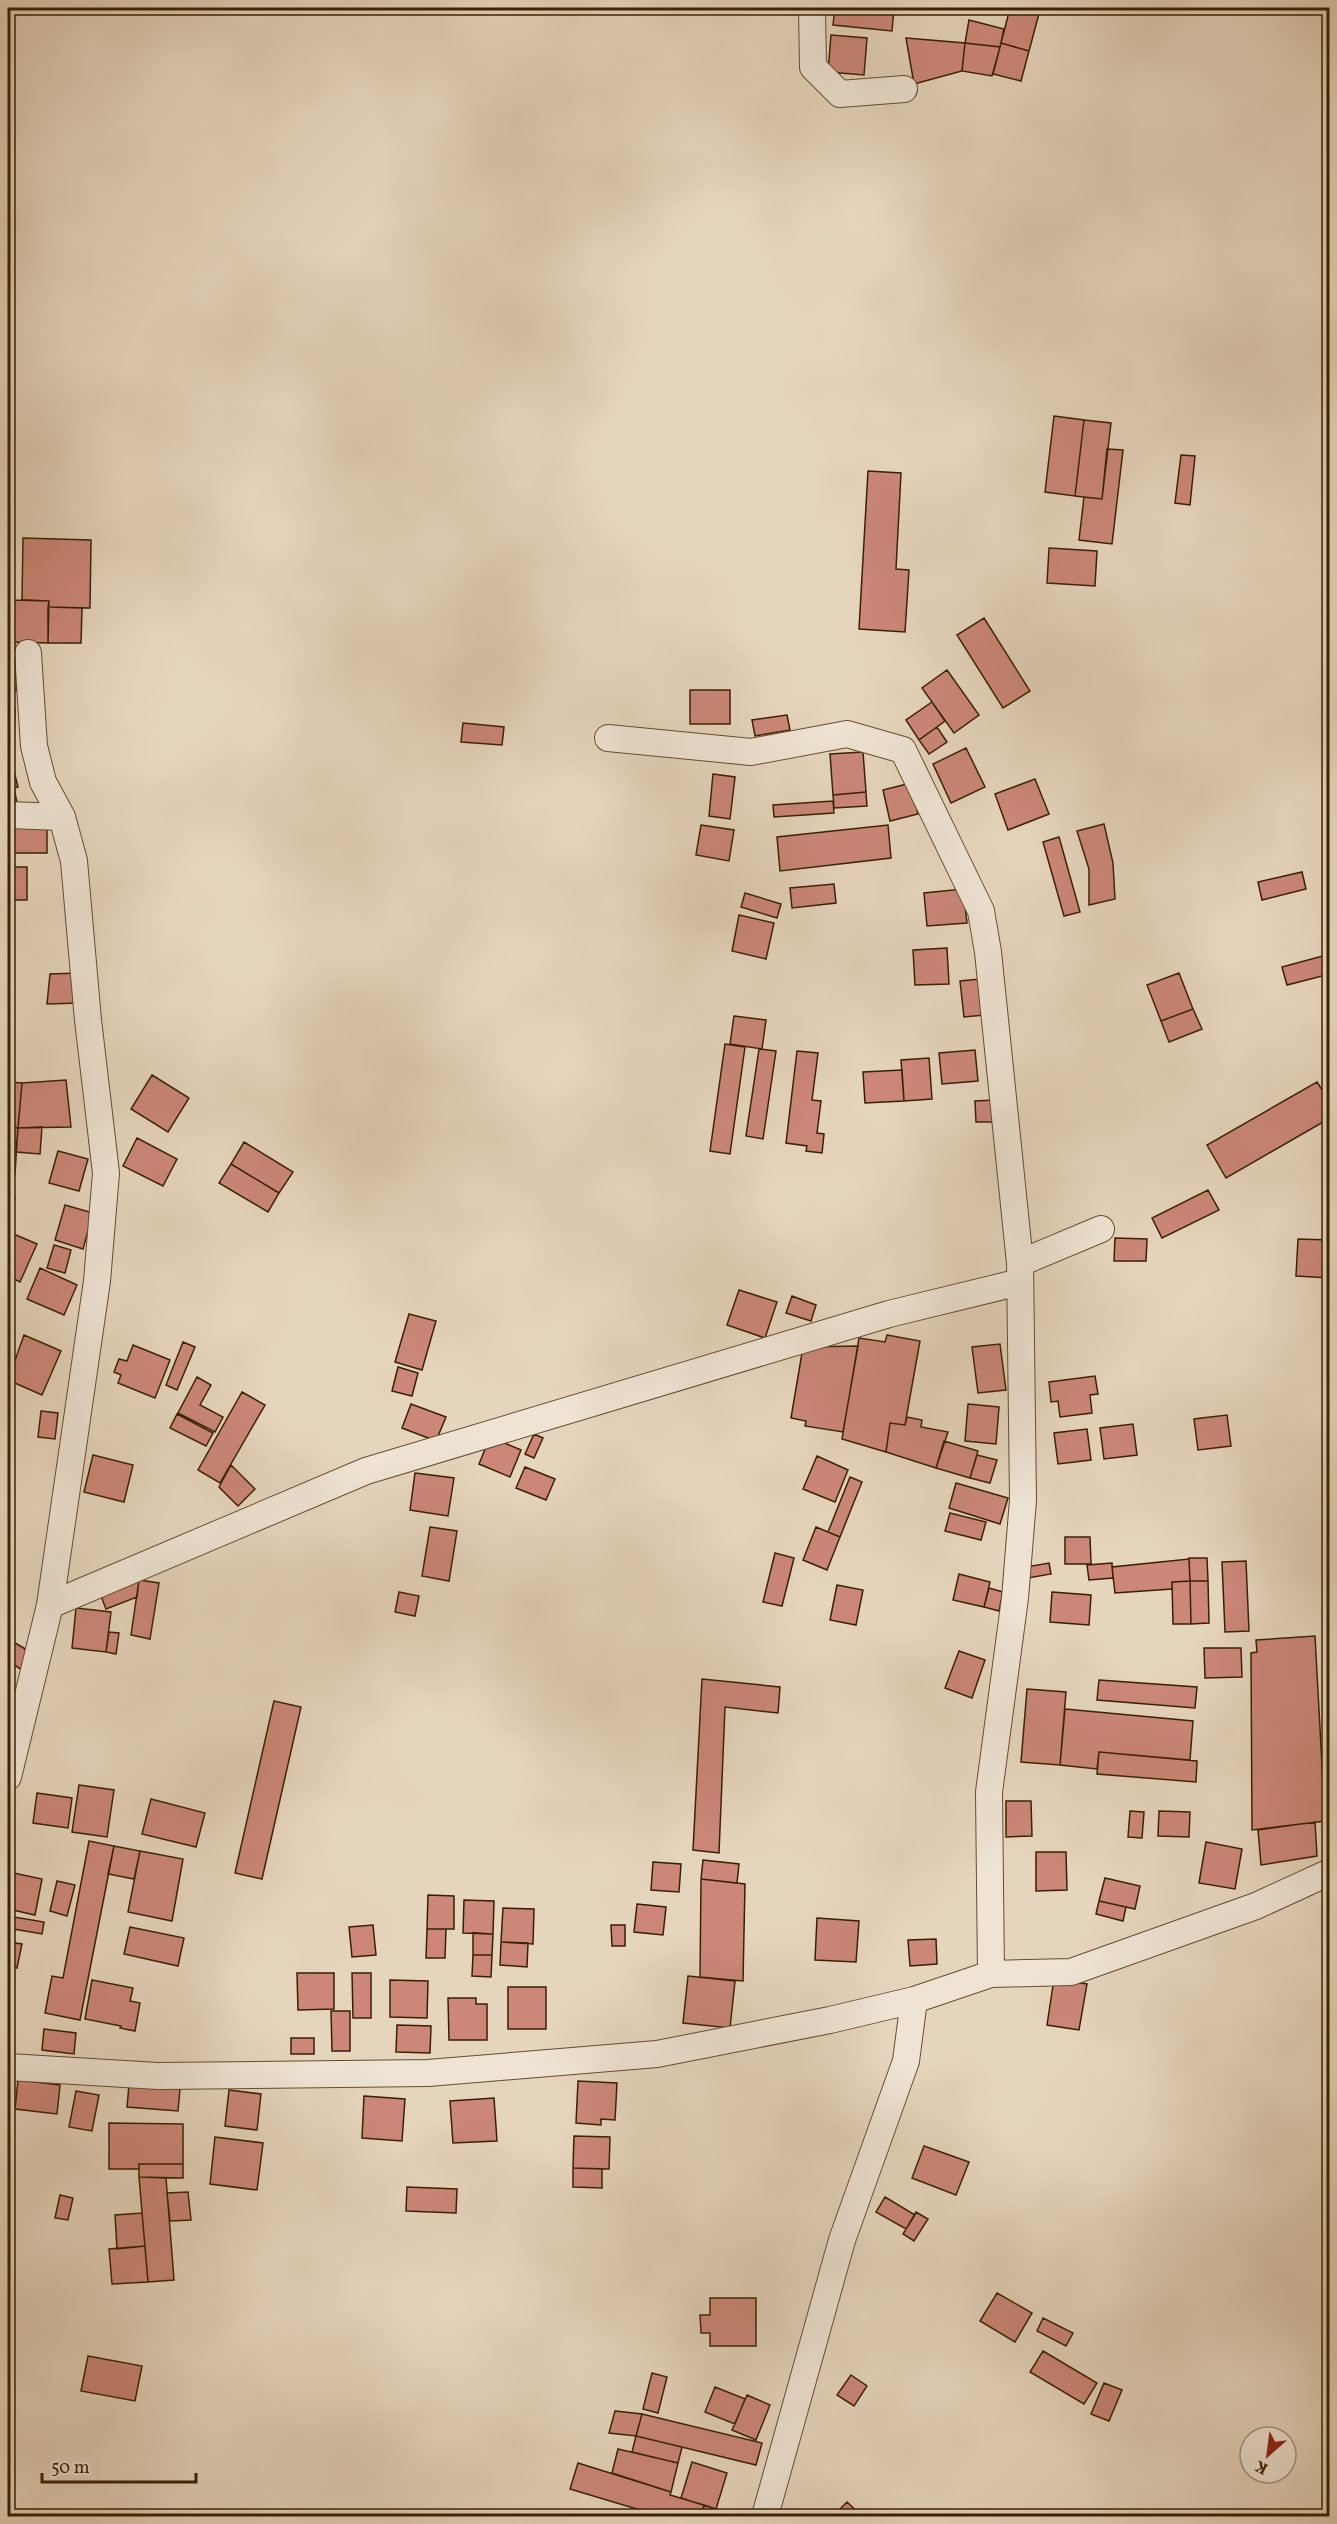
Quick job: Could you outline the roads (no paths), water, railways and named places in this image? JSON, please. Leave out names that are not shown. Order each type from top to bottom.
[{"type":"street","points":[[812,8],[813,67],[840,94],[904,89]]},
{"type":"street","points":[[8,1777],[50,1605],[97,1281],[106,1173],[88,1020],[74,861],[62,817],[43,782],[34,746],[28,653]]},
{"type":"street","points":[[608,738],[751,752],[847,734],[903,750],[981,910],[988,952],[1020,1272],[1023,1500],[1016,1598],[989,1792],[991,1974]]},
{"type":"street","points":[[8,815],[62,817]]},
{"type":"street","points":[[50,1605],[366,1471],[889,1314],[1020,1272],[1101,1229]]},
{"type":"street","points":[[8,2067],[158,2076],[428,2073],[657,2054],[830,2020],[914,2000],[991,1974],[1071,1972],[1256,1906],[1329,1872]]},
{"type":"street","points":[[765,2517],[842,2240],[906,2061],[914,2000]]}]
